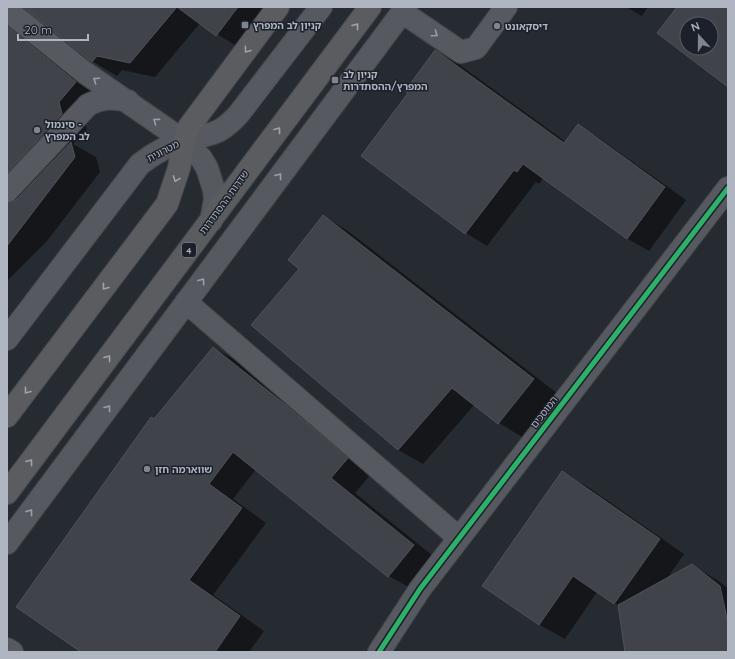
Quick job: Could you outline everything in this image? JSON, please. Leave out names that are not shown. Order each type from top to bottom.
[{"type":"highway","points":[[7,416],[167,204],[180,168],[184,141],[189,127],[278,7]]},
{"type":"highway","name":"שדרות ההסתדרות","points":[[7,493],[370,7]]},
{"type":"street","name":"מטרונית","points":[[7,339],[135,169],[145,160],[158,152],[184,141],[215,134],[226,128],[238,115],[321,7]]},
{"type":"street","points":[[7,543],[404,9],[461,52],[476,48],[506,7]]},
{"type":"street","points":[[7,10],[84,72],[184,141],[201,158],[211,179],[214,199],[211,221]]},
{"type":"street","points":[[11,186],[28,184],[38,178],[73,141],[73,135],[65,130],[83,109],[94,102],[110,98],[128,101]]},
{"type":"street","name":"המוסכים","points":[[379,652],[420,589],[728,188]]},
{"type":"street","points":[[186,302],[459,538]]},
{"type":"street","points":[[7,649],[12,652]]},
{"type":"building","points":[[23,7],[177,7],[130,63],[97,56],[92,62]]},
{"type":"building","points":[[177,7],[238,7],[216,36]]},
{"type":"building","points":[[677,7],[728,7],[728,87],[687,56],[719,56],[719,16],[679,16],[679,50],[657,33]]},
{"type":"building","points":[[7,26],[76,82],[59,102],[62,114],[7,173]]},
{"type":"building","points":[[435,50],[564,143],[578,124],[665,187],[627,239],[523,164],[517,172],[514,170],[465,234],[361,156],[408,93],[405,91]]},
{"type":"building","points":[[71,142],[75,157],[7,246],[7,203],[16,200]]},
{"type":"building","points":[[323,215],[534,379],[498,424],[452,388],[398,450],[251,325],[299,269],[288,260]]},
{"type":"building","points":[[213,347],[287,406],[348,458],[331,478],[414,545],[388,577],[233,452],[209,484],[242,508],[189,580],[240,616],[215,652],[81,652],[16,607],[151,417],[154,419]]},
{"type":"building","points":[[562,471],[660,539],[614,604],[573,576],[539,625],[482,586]]},
{"type":"building","points":[[692,564],[720,586],[728,623],[728,652],[625,652],[618,605]]},
{"type":"cycle path","points":[[379,652],[420,589],[728,188]]},
{"type":"place","name":"קניון לב המפרץ","points":[[245,25]]},
{"type":"place","name":"דיסקאונט","points":[[497,26]]},
{"type":"place","name":"קניון לב המפרץ/ההסתדרות","points":[[335,80]]},
{"type":"place","name":"סינמול - לב המפרץ","points":[[37,130]]},
{"type":"place","name":"שווארמה חזן","points":[[147,469]]}]
